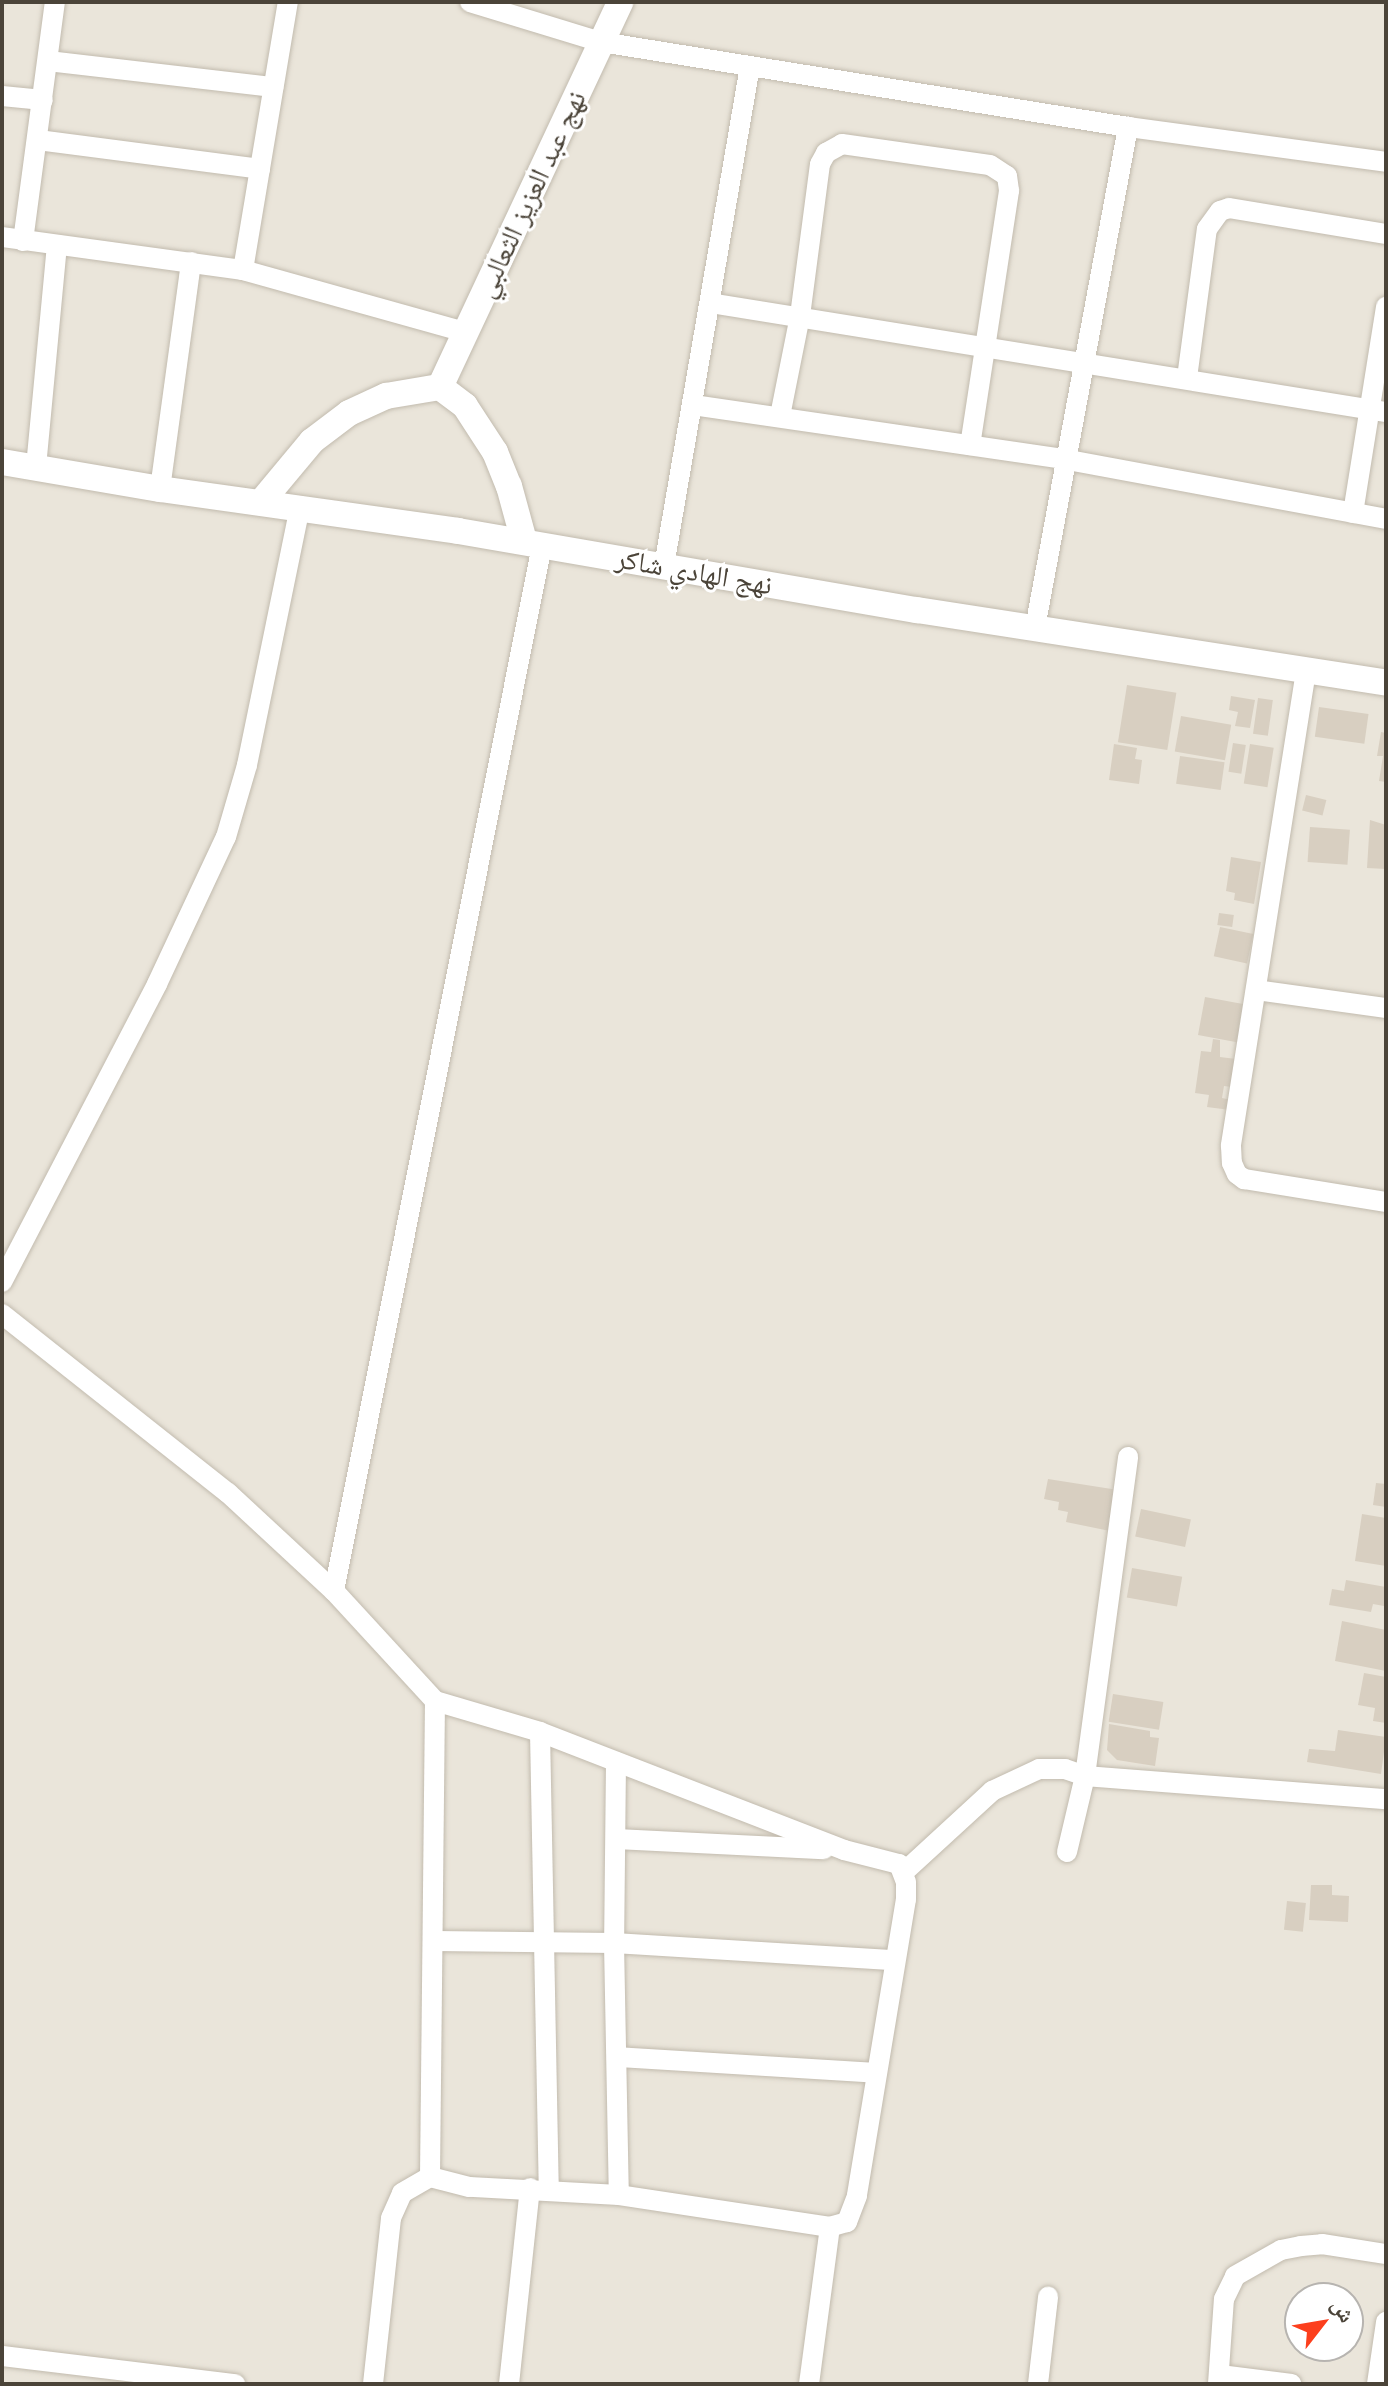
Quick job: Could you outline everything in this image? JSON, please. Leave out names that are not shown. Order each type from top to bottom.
[{"type":"street","points":[[23,241],[55,2]]},
{"type":"street","points":[[243,270],[288,2]]},
{"type":"street","points":[[470,2],[601,42],[1128,127],[1386,162]]},
{"type":"street","name":"نهج عبد العزيز الثعالبي","points":[[440,387],[620,2]]},
{"type":"street","points":[[48,61],[274,87]]},
{"type":"street","points":[[664,566],[750,66]]},
{"type":"street","points":[[2,96],[43,100]]},
{"type":"street","points":[[1035,628],[1128,127]]},
{"type":"street","points":[[38,140],[260,169]]},
{"type":"street","points":[[780,416],[800,316],[820,164],[832,146],[842,144],[990,165],[1007,176],[1009,191],[970,445]]},
{"type":"street","points":[[1187,378],[1207,229],[1220,211],[1229,208],[1386,234]]},
{"type":"street","points":[[2,237],[243,270],[465,332]]},
{"type":"street","points":[[36,467],[57,245]]},
{"type":"street","points":[[160,489],[191,262]]},
{"type":"street","points":[[710,303],[1378,410]]},
{"type":"street","points":[[1353,513],[1378,410],[1386,307]]},
{"type":"street","points":[[262,501],[312,441],[349,413],[386,396],[440,387],[465,406],[490,443],[533,543],[334,1591]]},
{"type":"street","points":[[693,405],[1068,460],[1386,519]]},
{"type":"street","name":"نهج الهادي شاكر","points":[[2,462],[160,489],[300,506],[533,543],[1035,628],[1386,683]]},
{"type":"street","points":[[2,1282],[157,984],[226,837],[247,765],[300,506]]},
{"type":"street","points":[[1306,671],[1231,1146],[1237,1174],[1260,1183],[1386,1198]]},
{"type":"street","points":[[1256,990],[1386,1008]]},
{"type":"street","points":[[2,1314],[188,1458],[334,1591],[435,1701],[540,1732],[844,1850]]},
{"type":"street","points":[[1067,1852],[1085,1776],[1128,1457]]},
{"type":"street","points":[[430,2177],[435,1701]]},
{"type":"street","points":[[509,2384],[540,2189],[546,1943],[540,1732]]},
{"type":"street","points":[[616,1762],[614,1943],[619,2195]]},
{"type":"street","points":[[904,1872],[1007,1781],[1050,1767],[1085,1776],[1386,1799]]},
{"type":"street","points":[[373,2384],[391,2218],[402,2193],[430,2177],[469,2187],[619,2195],[830,2227],[841,2226],[853,2212],[906,1899],[904,1872],[892,1860],[844,1850],[616,1839]]},
{"type":"street","points":[[434,1941],[614,1943],[894,1960]]},
{"type":"street","points":[[617,2057],[875,2073]]},
{"type":"street","points":[[809,2384],[830,2227]]},
{"type":"street","points":[[1291,2384],[1219,2380],[1224,2299],[1235,2276],[1281,2250],[1301,2246],[1322,2244],[1386,2254]]},
{"type":"street","points":[[1038,2384],[1048,2297]]},
{"type":"street","points":[[1377,2384],[1386,2322]]},
{"type":"street","points":[[2,2356],[235,2384]]},
{"type":"shaded area","points":[[2,2],[1386,2],[1386,2384],[2,2384]]},
{"type":"building","points":[[1127,685],[1176,693],[1167,750],[1118,742]]},
{"type":"building","points":[[1231,696],[1255,700],[1250,728],[1235,726],[1238,712],[1229,710]]},
{"type":"building","points":[[1258,698],[1273,700],[1268,736],[1253,734]]},
{"type":"building","points":[[1319,707],[1369,714],[1364,744],[1315,737]]},
{"type":"building","points":[[1181,716],[1231,725],[1225,760],[1175,751]]},
{"type":"building","points":[[1381,732],[1386,733],[1386,782],[1379,781],[1383,756],[1377,756]]},
{"type":"building","points":[[1233,743],[1246,745],[1241,774],[1228,772]]},
{"type":"building","points":[[1114,744],[1137,748],[1135,759],[1142,760],[1139,784],[1109,780]]},
{"type":"building","points":[[1250,744],[1274,748],[1267,787],[1244,784]]},
{"type":"building","points":[[1180,756],[1225,762],[1221,790],[1176,784]]},
{"type":"building","points":[[1306,795],[1326,800],[1323,816],[1302,811]]},
{"type":"building","points":[[1370,820],[1386,825],[1386,869],[1367,868]]},
{"type":"building","points":[[1310,827],[1350,830],[1347,865],[1308,862]]},
{"type":"building","points":[[1231,857],[1261,862],[1254,904],[1234,900],[1235,893],[1226,891]]},
{"type":"building","points":[[1219,913],[1234,915],[1232,927],[1217,925]]},
{"type":"building","points":[[1220,927],[1253,934],[1247,963],[1214,956]]},
{"type":"building","points":[[1205,997],[1243,1004],[1239,1026],[1244,1028],[1241,1043],[1198,1035]]},
{"type":"building","points":[[1213,1039],[1220,1040],[1220,1057],[1236,1059],[1232,1087],[1224,1086],[1222,1098],[1231,1100],[1230,1110],[1207,1107],[1209,1095],[1195,1093],[1201,1051],[1211,1052]]},
{"type":"building","points":[[1048,1479],[1118,1490],[1110,1531],[1066,1522],[1068,1512],[1058,1510],[1059,1502],[1044,1499]]},
{"type":"building","points":[[1376,1483],[1386,1484],[1386,1507],[1373,1505]]},
{"type":"building","points":[[1141,1509],[1191,1520],[1185,1547],[1135,1536]]},
{"type":"building","points":[[1362,1514],[1386,1518],[1386,1566],[1355,1561]]},
{"type":"building","points":[[1132,1568],[1182,1577],[1177,1606],[1127,1598]]},
{"type":"building","points":[[1346,1580],[1386,1587],[1384,1606],[1373,1604],[1371,1612],[1329,1605],[1332,1589],[1344,1591]]},
{"type":"building","points":[[1342,1621],[1386,1630],[1386,1671],[1335,1661]]},
{"type":"building","points":[[1364,1673],[1386,1677],[1386,1723],[1373,1721],[1375,1708],[1358,1705]]},
{"type":"building","points":[[1113,1694],[1163,1702],[1159,1730],[1109,1722]]},
{"type":"building","points":[[1109,1724],[1150,1731],[1150,1737],[1159,1738],[1155,1766],[1117,1760],[1107,1750]]},
{"type":"building","points":[[1338,1730],[1386,1737],[1381,1774],[1307,1762],[1309,1749],[1335,1751]]},
{"type":"building","points":[[1311,1885],[1332,1885],[1332,1895],[1349,1896],[1348,1922],[1309,1920]]},
{"type":"building","points":[[1287,1901],[1306,1903],[1303,1932],[1284,1930]]}]
